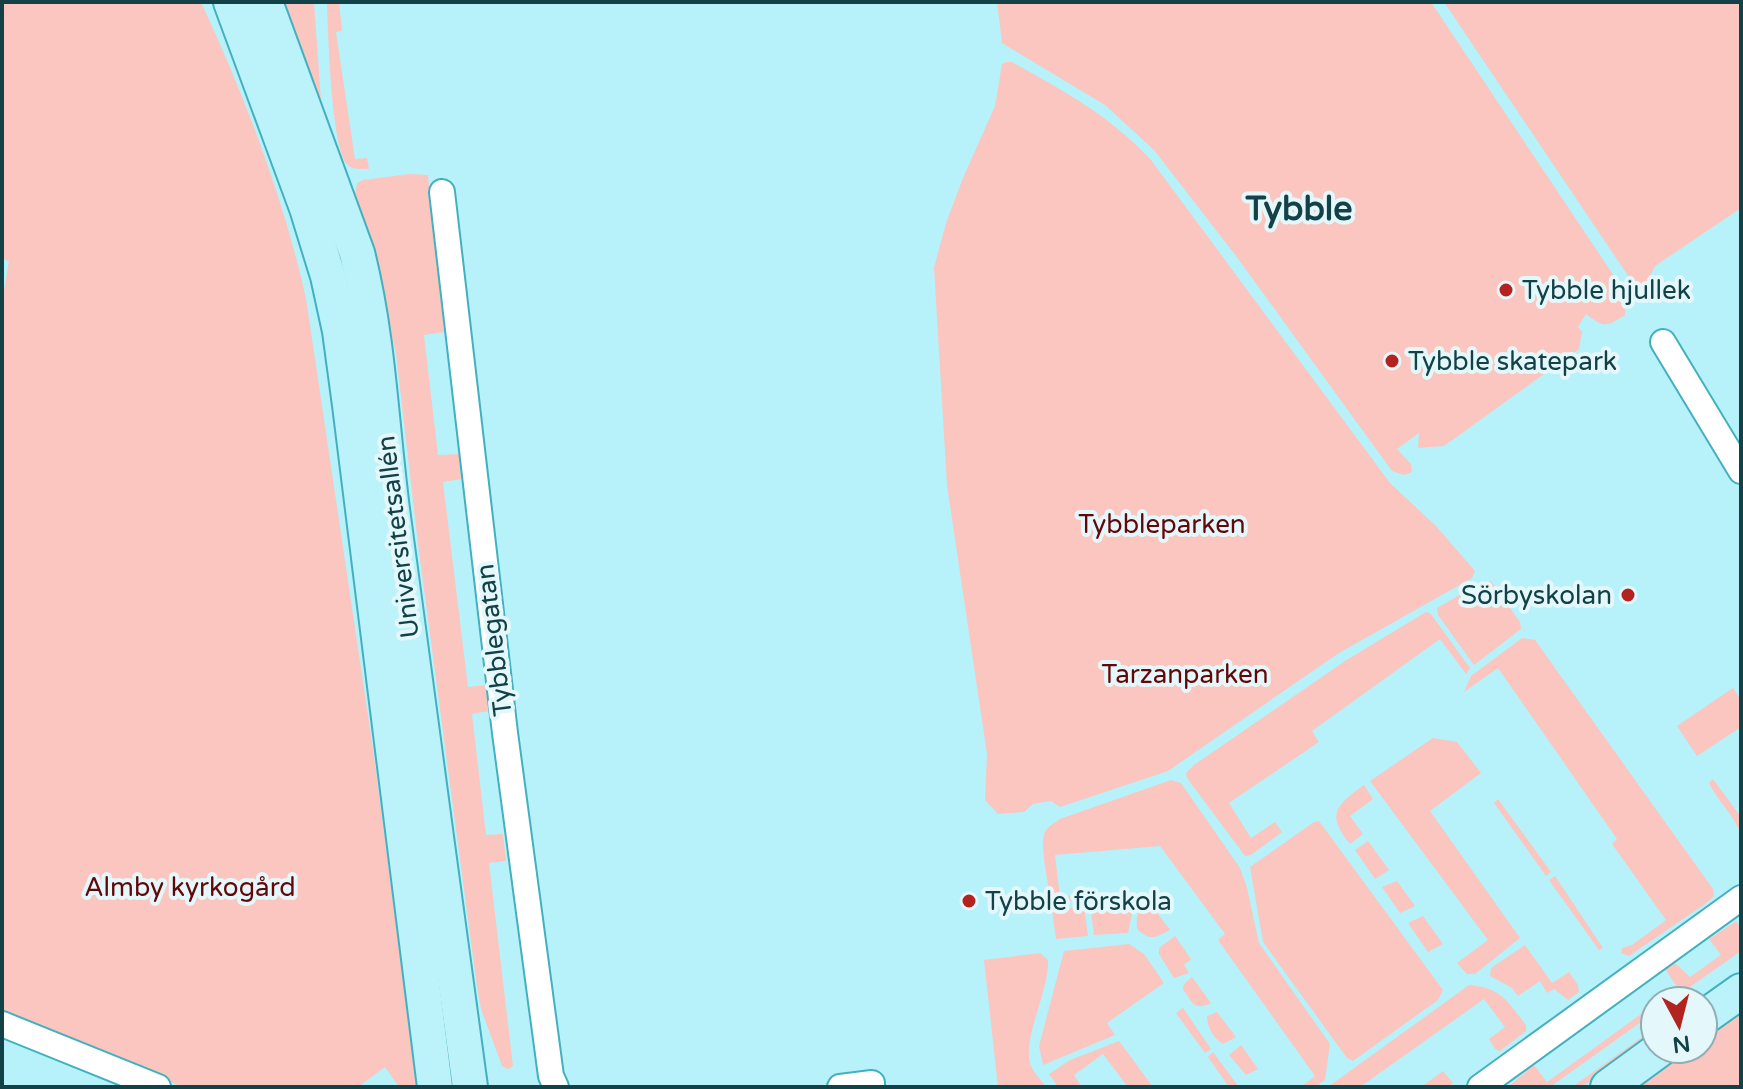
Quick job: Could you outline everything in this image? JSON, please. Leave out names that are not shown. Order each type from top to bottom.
[{"type":"main road","name":"Universitetsallén","points":[[231,2],[307,208],[335,305],[435,1087]]},
{"type":"main road","name":"Universitetsallén","points":[[265,2],[357,253],[365,284],[379,369],[394,529],[470,1087]]},
{"type":"main road","points":[[1719,1007],[1741,991]]},
{"type":"main road","points":[[1608,1087],[1639,1064]]},
{"type":"street","name":"Tybblegatan","points":[[442,192],[505,733],[551,1076],[556,1087]]},
{"type":"street","points":[[1663,342],[1741,471]]},
{"type":"street","points":[[1480,1087],[1741,898]]},
{"type":"street","points":[[2,1024],[158,1087]]},
{"type":"street","points":[[840,1087],[872,1083],[872,1087]]},
{"type":"green space","name":"Almby kyrkogård","points":[[2,2],[201,2],[233,74],[274,185],[306,298],[374,756],[417,1087],[399,1087],[385,1067],[358,1087],[183,1087],[2,1015],[2,302],[9,261],[2,259]]},
{"type":"green space","points":[[275,2],[314,2],[323,129]]},
{"type":"green space","points":[[327,2],[339,2],[342,31],[336,32],[355,159],[367,158],[369,169],[350,167],[341,152],[331,86]]},
{"type":"green space","points":[[997,2],[1431,2],[1612,273],[1625,297],[1625,315],[1605,324],[1586,314],[1578,327],[1582,332],[1579,349],[1444,446],[1418,448],[1419,433],[1397,449],[1411,464],[1412,472],[1404,475],[1392,471],[1236,256],[1154,150],[1105,105],[1002,43]]},
{"type":"green space","points":[[1444,2],[1741,2],[1741,208],[1655,266],[1641,295]]},
{"type":"green space","name":"Tybbleparken","points":[[1012,62],[1085,105],[1119,130],[1151,160],[1390,483],[1436,526],[1475,571],[1472,578],[1339,653],[1168,771],[1060,807],[1051,801],[1033,804],[1024,812],[998,814],[985,800],[987,754],[947,485],[934,268],[946,223],[995,106],[1002,64]]},
{"type":"green space","points":[[409,174],[428,175],[444,332],[424,335],[438,455],[459,454],[461,479],[443,482],[468,687],[486,685],[489,711],[472,714],[486,835],[503,834],[506,861],[489,863],[513,1066],[508,1069],[502,1066],[481,1009],[477,987],[396,354],[373,250],[355,195],[357,183],[363,180]]},
{"type":"green space","points":[[1491,581],[1520,622],[1521,629],[1474,665],[1438,615],[1437,608],[1482,582]]},
{"type":"green space","points":[[1426,612],[1431,614],[1470,668],[1466,674],[1440,639],[1312,731],[1319,742],[1229,803],[1251,838],[1275,822],[1282,832],[1251,855],[1245,856],[1186,773],[1345,661]]},
{"type":"green space","points":[[1522,638],[1535,640],[1713,889],[1714,896],[1705,904],[1629,956],[1621,953],[1622,948],[1632,945],[1666,920],[1612,844],[1617,839],[1498,668],[1464,692],[1471,676]]},
{"type":"green space","points":[[1733,688],[1741,700],[1741,727],[1697,756],[1677,726]]},
{"type":"green space","points":[[1433,738],[1457,742],[1481,773],[1430,811],[1520,938],[1475,974],[1467,974],[1457,963],[1488,940],[1370,781]]},
{"type":"green space","points":[[1713,779],[1741,817],[1741,834],[1709,783]]},
{"type":"green space","points":[[1171,780],[1181,783],[1240,868],[1259,943],[1330,1044],[1325,1080],[1315,1087],[1301,1087],[1315,1076],[1218,940],[1225,934],[1160,846],[1055,855],[1060,897],[1083,895],[1084,900],[1051,902],[1043,846],[1048,828],[1060,819]]},
{"type":"green space","points":[[1364,785],[1373,799],[1350,816],[1363,834],[1350,844],[1336,817],[1341,804]]},
{"type":"green space","points":[[1498,799],[1551,872],[1546,876],[1494,803]]},
{"type":"green space","points":[[1319,821],[1443,990],[1438,1000],[1353,1061],[1347,1058],[1263,942],[1250,867]]},
{"type":"green space","points":[[1368,841],[1389,870],[1375,879],[1355,850]]},
{"type":"green space","points":[[1555,876],[1603,948],[1599,950],[1549,880]]},
{"type":"green space","points":[[1397,881],[1415,906],[1400,913],[1382,887]]},
{"type":"green space","points":[[1130,900],[1132,914],[1128,933],[1094,935],[1090,904]]},
{"type":"green space","points":[[1150,903],[1170,930],[1153,937],[1137,929],[1139,913]]},
{"type":"green space","points":[[1084,906],[1088,936],[1056,939],[1052,911]]},
{"type":"green space","points":[[1423,916],[1443,944],[1428,952],[1408,923]]},
{"type":"green space","points":[[1736,921],[1741,928],[1741,951],[1693,985],[1676,985],[1665,969],[1675,963],[1690,977],[1721,955],[1709,939]]},
{"type":"green space","points":[[1175,936],[1191,959],[1184,965],[1189,973],[1174,978],[1159,954],[1159,948]]},
{"type":"green space","points":[[1129,944],[1144,954],[1164,983],[1107,1023],[1115,1035],[1043,1065],[1039,1046],[1064,951]]},
{"type":"green space","points":[[1525,945],[1552,983],[1569,972],[1579,992],[1568,1000],[1554,989],[1547,993],[1540,981],[1518,996],[1512,988],[1490,976],[1491,968]]},
{"type":"green space","points":[[1040,953],[1048,960],[1047,973],[1032,1030],[1029,1055],[1032,1069],[1046,1087],[998,1087],[984,960]]},
{"type":"green space","points":[[1192,977],[1211,1003],[1197,1006],[1192,1002],[1183,989]]},
{"type":"green space","points":[[1469,985],[1489,989],[1503,997],[1526,1025],[1526,1031],[1500,1051],[1496,1050],[1489,1039],[1505,1027],[1484,999],[1360,1087],[1328,1087]]},
{"type":"green space","points":[[1183,1008],[1211,1049],[1205,1053],[1176,1013]]},
{"type":"green space","points":[[1741,1009],[1741,1087],[1632,1087],[1663,1065],[1719,1065],[1719,1025]]},
{"type":"green space","points":[[1217,1012],[1236,1037],[1223,1044],[1209,1028],[1207,1020],[1207,1016]]},
{"type":"green space","points":[[1639,1016],[1639,1023],[1550,1087],[1510,1085],[1534,1065],[1547,1082]]},
{"type":"green space","points":[[1639,1039],[1639,1046],[1582,1087],[1572,1087]]},
{"type":"green space","points":[[1119,1041],[1153,1087],[1128,1087],[1103,1054],[1074,1075],[1082,1087],[1058,1087],[1049,1074],[1070,1060]]},
{"type":"green space","points":[[1241,1045],[1258,1069],[1246,1075],[1229,1055]]},
{"type":"green space","points":[[1213,1052],[1239,1087],[1229,1087],[1208,1057]]},
{"type":"green space","points":[[1443,1071],[1453,1083],[1448,1087],[1421,1087]]},
{"type":"place","name":"Tybble hjullek","points":[[1506,290]]},
{"type":"place","name":"Tybble skatepark","points":[[1392,361]]},
{"type":"place","name":"Sörbyskolan","points":[[1628,595]]},
{"type":"place","name":"Tybble förskola","points":[[969,901]]},
{"type":"district","name":"Tybble","points":[[1299,209]]},
{"type":"park label","name":"Tarzanparken","points":[[1185,674]]}]
